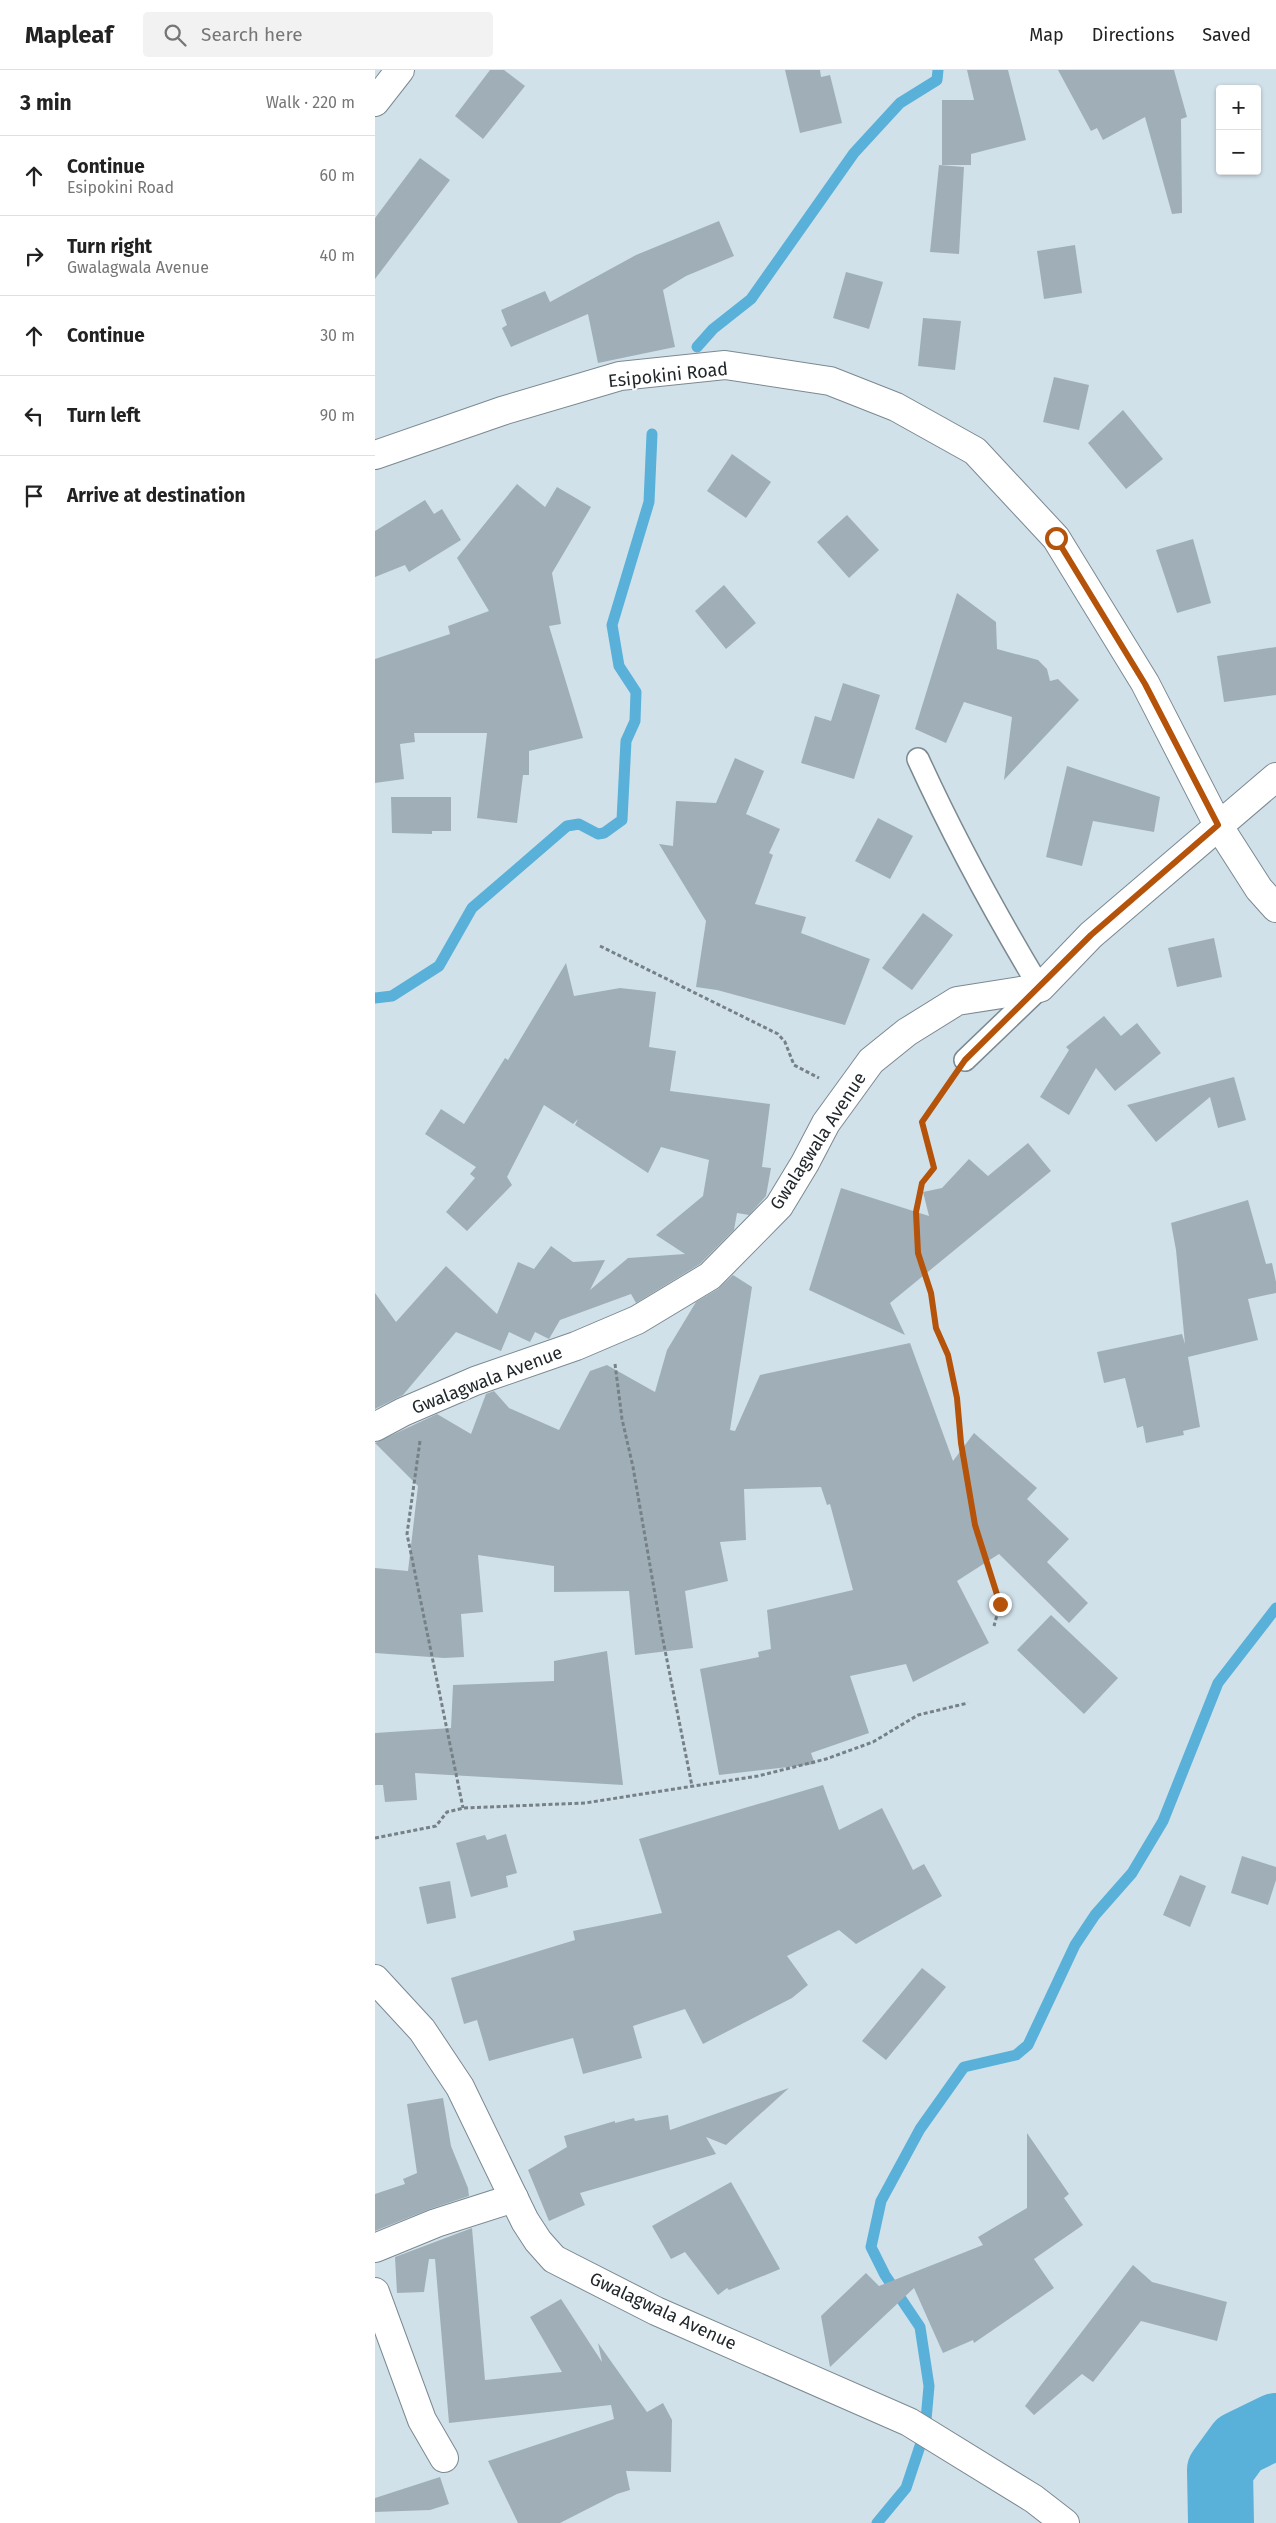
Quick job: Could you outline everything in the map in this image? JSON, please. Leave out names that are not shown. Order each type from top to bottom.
[{"type":"street","points":[[375,102],[400,70]]},
{"type":"street","name":"Esipokini Road","points":[[375,455],[411,445],[502,411],[620,376],[725,365],[830,381],[896,407],[975,451],[1056,538],[1145,684],[1218,825],[1259,889],[1276,908]]},
{"type":"street","points":[[1040,988],[1091,935],[1276,777]]},
{"type":"street","name":"Gwalagwala Avenue","points":[[375,1428],[424,1403],[475,1381],[637,1320],[710,1276],[779,1206],[826,1123],[871,1061],[907,1032],[957,1001],[1040,988]]},
{"type":"street","name":"Gwalagwala Avenue","points":[[375,1979],[423,2030],[460,2087],[514,2198],[538,2241],[554,2260],[657,2311],[909,2422],[1034,2499],[1065,2523]]},
{"type":"street","points":[[375,2248],[435,2223],[514,2198]]},
{"type":"street","points":[[375,2292],[422,2420],[444,2458]]},
{"type":"lane","points":[[917,759],[986,899],[1040,988],[965,1060]]},
{"type":"path","points":[[600,946],[778,1034],[785,1042],[794,1065],[848,1092]]},
{"type":"path","points":[[965,1060],[922,1122],[934,1168],[922,1183],[916,1212],[918,1253],[931,1293],[936,1328],[948,1355],[957,1398],[961,1443],[975,1525],[1000,1604],[995,1626]]},
{"type":"path","points":[[606,1333],[616,1368],[622,1420],[633,1467],[662,1634],[692,1786]]},
{"type":"path","points":[[424,1403],[407,1534],[463,1808]]},
{"type":"path","points":[[375,1838],[436,1826],[447,1812],[463,1808],[585,1802],[758,1776],[826,1760],[873,1742],[918,1716],[968,1703]]},
{"type":"building","points":[[490,70],[504,70],[525,86],[483,139],[455,116]]},
{"type":"building","points":[[785,70],[820,70],[821,77],[830,75],[842,123],[800,133]]},
{"type":"building","points":[[967,70],[1008,70],[1026,140],[971,154],[971,165],[942,165],[942,100],[974,100]]},
{"type":"building","points":[[1058,70],[1174,70],[1187,117],[1181,119],[1182,213],[1172,214],[1145,117],[1103,140],[1097,128],[1091,131]]},
{"type":"building","points":[[420,158],[450,180],[375,279],[375,218]]},
{"type":"building","points":[[939,165],[964,167],[959,254],[930,252]]},
{"type":"building","points":[[719,221],[734,256],[686,276],[663,290],[675,347],[598,363],[588,314],[511,347],[502,328],[507,325],[501,310],[545,291],[550,302],[636,255]]},
{"type":"building","points":[[1075,245],[1082,293],[1044,299],[1037,251]]},
{"type":"building","points":[[846,272],[883,282],[869,329],[833,318]]},
{"type":"building","points":[[923,318],[961,321],[955,370],[918,366]]},
{"type":"building","points":[[1054,377],[1089,385],[1079,430],[1043,422]]},
{"type":"building","points":[[1123,410],[1163,459],[1126,489],[1088,443]]},
{"type":"building","points":[[732,454],[771,482],[746,518],[707,491]]},
{"type":"building","points":[[517,484],[545,507],[557,487],[591,507],[552,573],[561,624],[549,626],[583,738],[529,751],[529,775],[523,775],[517,823],[477,818],[487,733],[414,733],[415,742],[400,744],[404,779],[375,783],[375,659],[450,634],[448,626],[489,611],[457,558]]},
{"type":"building","points":[[425,500],[434,514],[442,509],[461,540],[409,572],[405,565],[375,577],[375,531]]},
{"type":"building","points":[[847,515],[879,550],[849,578],[817,542]]},
{"type":"building","points":[[1193,539],[1211,603],[1177,613],[1156,550]]},
{"type":"building","points":[[724,585],[756,623],[726,649],[695,611]]},
{"type":"building","points":[[957,593],[996,622],[997,649],[1038,660],[1047,669],[1050,681],[1058,679],[1079,700],[1004,780],[1012,717],[964,702],[946,743],[915,729]]},
{"type":"building","points":[[1276,647],[1276,695],[1224,702],[1217,656]]},
{"type":"building","points":[[843,683],[880,695],[854,779],[801,763],[815,716],[831,721]]},
{"type":"building","points":[[735,758],[764,771],[746,814],[780,829],[769,853],[773,855],[755,904],[806,917],[801,933],[870,959],[845,1025],[717,990],[696,987],[706,921],[659,844],[673,846],[676,801],[716,803]]},
{"type":"building","points":[[1067,766],[1160,797],[1154,832],[1093,821],[1082,866],[1046,857]]},
{"type":"building","points":[[391,797],[451,797],[451,831],[432,831],[432,834],[392,833]]},
{"type":"building","points":[[878,818],[913,836],[890,879],[855,861]]},
{"type":"building","points":[[923,913],[953,935],[912,990],[882,968]]},
{"type":"building","points":[[1214,938],[1222,977],[1177,987],[1168,948]]},
{"type":"building","points":[[566,963],[574,996],[620,988],[656,992],[649,1047],[676,1051],[670,1091],[770,1104],[762,1167],[771,1168],[766,1196],[749,1215],[737,1213],[734,1230],[700,1264],[636,1303],[631,1294],[560,1320],[549,1339],[535,1332],[530,1342],[509,1332],[501,1351],[456,1332],[403,1395],[375,1409],[375,1293],[396,1322],[446,1266],[497,1314],[518,1262],[534,1269],[551,1246],[573,1262],[605,1260],[590,1290],[628,1258],[685,1254],[656,1235],[703,1196],[709,1160],[661,1147],[648,1173],[575,1125],[578,1119],[573,1124],[544,1105],[507,1177],[512,1185],[467,1231],[446,1212],[475,1178],[470,1174],[476,1167],[425,1134],[441,1109],[464,1124],[505,1058],[508,1060]]},
{"type":"building","points":[[1104,1016],[1121,1036],[1137,1023],[1161,1053],[1115,1091],[1096,1068],[1069,1115],[1040,1097],[1069,1050],[1066,1047]]},
{"type":"building","points":[[1234,1077],[1246,1120],[1218,1128],[1210,1097],[1156,1142],[1127,1105]]},
{"type":"building","points":[[1028,1143],[1051,1171],[890,1303],[905,1335],[809,1290],[841,1188],[929,1216],[923,1192],[942,1188],[969,1159],[988,1176]]},
{"type":"building","points":[[1248,1200],[1266,1264],[1272,1263],[1276,1282],[1276,1293],[1248,1299],[1258,1340],[1188,1357],[1200,1427],[1183,1431],[1184,1435],[1146,1443],[1143,1426],[1137,1428],[1125,1378],[1104,1383],[1097,1352],[1182,1334],[1185,1344],[1176,1250],[1171,1223]]},
{"type":"building","points":[[733,1275],[752,1287],[730,1430],[735,1431],[760,1375],[910,1343],[953,1461],[974,1433],[1037,1488],[1027,1499],[1069,1539],[1047,1562],[1088,1603],[1069,1623],[999,1554],[957,1581],[989,1643],[913,1682],[906,1664],[850,1676],[869,1733],[811,1753],[815,1764],[719,1775],[700,1669],[759,1657],[758,1652],[771,1649],[767,1610],[853,1590],[830,1504],[827,1505],[821,1487],[744,1489],[746,1540],[720,1542],[728,1581],[685,1591],[693,1648],[635,1655],[629,1591],[554,1592],[554,1566],[478,1555],[483,1612],[461,1614],[464,1657],[444,1658],[375,1653],[375,1568],[408,1571],[418,1486],[375,1443],[437,1414],[471,1434],[486,1394],[494,1391],[509,1408],[559,1430],[590,1371],[607,1365],[655,1392],[667,1350],[696,1302],[718,1289]]},
{"type":"building","points":[[1051,1615],[1118,1678],[1084,1714],[1017,1650]]},
{"type":"building","points":[[607,1651],[623,1785],[415,1773],[417,1800],[385,1802],[383,1785],[375,1785],[375,1733],[451,1728],[453,1685],[554,1681],[554,1661]]},
{"type":"building","points":[[823,1785],[839,1830],[882,1808],[913,1870],[924,1864],[942,1896],[856,1944],[839,1930],[787,1956],[808,1985],[792,1998],[703,2044],[685,2009],[633,2026],[642,2058],[583,2074],[573,2038],[489,2061],[477,2020],[464,2024],[451,1978],[575,1940],[573,1931],[662,1913],[639,1839]]},
{"type":"building","points":[[506,1834],[517,1873],[506,1876],[508,1887],[471,1897],[456,1843],[485,1835],[487,1840]]},
{"type":"building","points":[[1242,1856],[1276,1867],[1276,1880],[1268,1905],[1231,1893]]},
{"type":"building","points":[[1180,1875],[1206,1886],[1190,1927],[1163,1915]]},
{"type":"building","points":[[450,1881],[456,1918],[427,1924],[419,1887]]},
{"type":"building","points":[[922,1968],[946,1987],[886,2060],[862,2041]]},
{"type":"building","points":[[789,2088],[726,2145],[706,2137],[716,2154],[580,2193],[585,2205],[549,2221],[528,2170],[567,2147],[564,2136],[615,2121],[615,2123],[634,2118],[635,2121],[668,2115],[670,2130]]},
{"type":"building","points":[[443,2098],[451,2146],[468,2188],[469,2196],[375,2231],[375,2194],[405,2184],[403,2179],[417,2173],[407,2104]]},
{"type":"building","points":[[1027,2133],[1069,2194],[1064,2198],[1083,2225],[1034,2259],[1054,2288],[974,2343],[973,2340],[943,2353],[914,2288],[830,2367],[821,2316],[866,2273],[879,2286],[983,2245],[978,2237],[1027,2208]]},
{"type":"building","points":[[731,2182],[780,2269],[729,2290],[727,2288],[718,2295],[685,2252],[671,2259],[652,2226]]},
{"type":"building","points":[[472,2228],[485,2380],[562,2372],[530,2317],[561,2299],[602,2362],[598,2343],[647,2412],[663,2403],[672,2420],[671,2472],[626,2471],[630,2490],[617,2494],[560,2523],[518,2523],[488,2461],[614,2419],[611,2405],[449,2423],[435,2259],[429,2259],[424,2292],[397,2293],[395,2257]]},
{"type":"building","points":[[1133,2265],[1152,2282],[1227,2302],[1217,2341],[1141,2321],[1093,2382],[1082,2374],[1034,2415],[1025,2406]]},
{"type":"building","points":[[440,2477],[449,2504],[430,2510],[375,2512],[375,2498]]},
{"type":"waterway","points":[[697,347],[713,329],[751,299],[854,153],[900,103],[937,80],[938,70]]},
{"type":"waterway","points":[[375,998],[392,996],[439,966],[472,908],[567,826],[579,824],[598,834],[604,833],[622,820],[626,741],[635,721],[636,692],[619,666],[612,625],[649,502],[652,434]]},
{"type":"waterway","points":[[877,2523],[906,2488],[925,2431],[929,2386],[920,2327],[885,2275],[871,2247],[881,2201],[920,2129],[964,2067],[1016,2055],[1028,2045],[1075,1945],[1095,1915],[1132,1873],[1163,1821],[1218,1683],[1276,1608]]},
{"type":"waterway","points":[[1221,2523],[1220,2470],[1239,2444],[1276,2426]]},
{"type":"route","points":[[1000,1604],[988,1560],[975,1525],[961,1443],[957,1398],[948,1355],[936,1328],[931,1293],[918,1253],[916,1212],[922,1183],[934,1168],[922,1122],[965,1060],[1040,988],[1091,935],[1218,825],[1145,684],[1056,538]]}]
